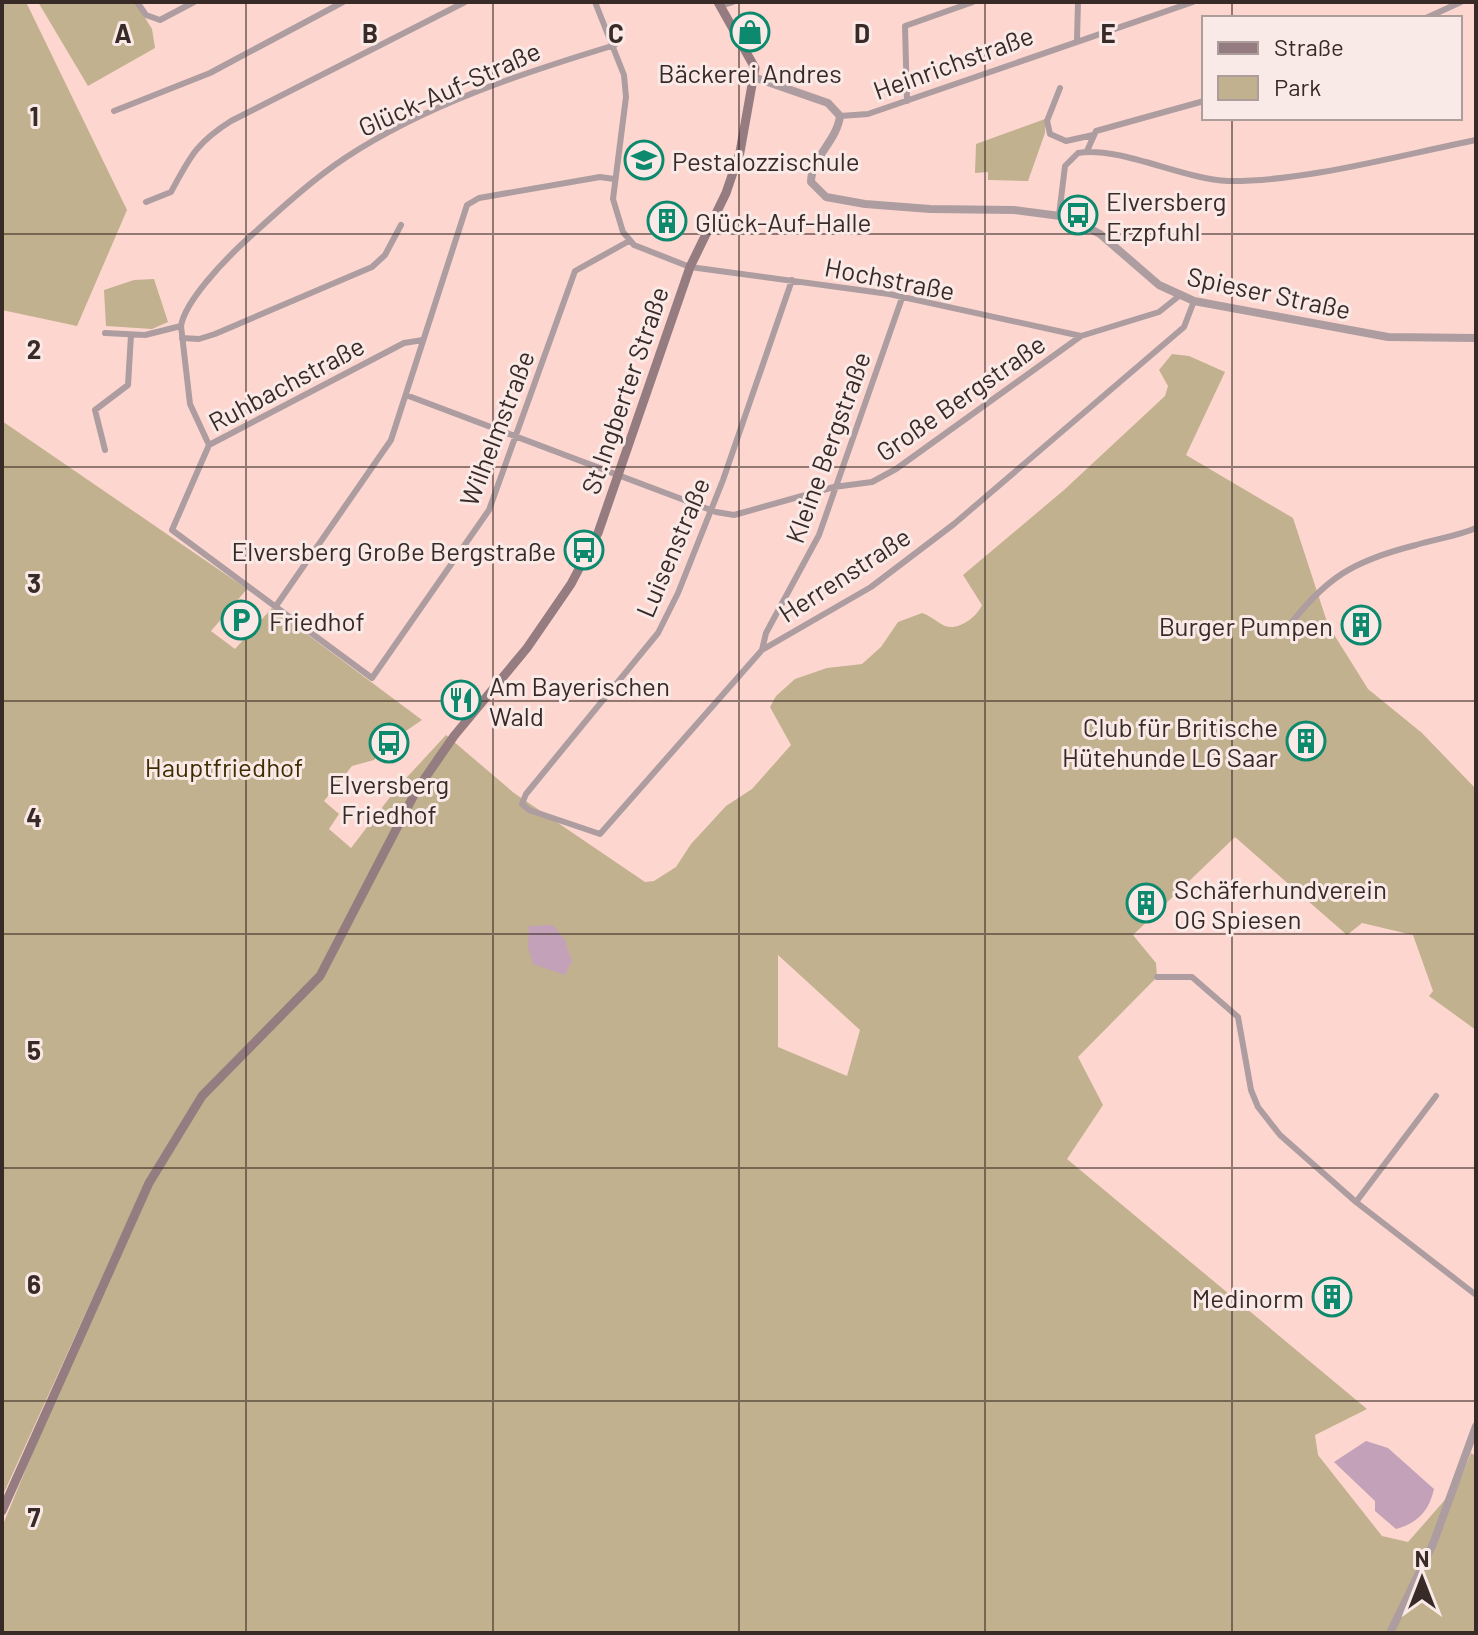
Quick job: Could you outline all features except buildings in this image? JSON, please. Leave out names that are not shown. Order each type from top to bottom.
[{"type":"main road","points":[[720,4],[751,59],[756,78]]},
{"type":"main road","name":"St.Ingberter Straße","points":[[2,1511],[149,1183],[202,1096],[320,976],[416,791],[438,757],[513,667],[571,584],[598,533],[690,267],[733,173],[756,78]]},
{"type":"street","points":[[137,2],[155,19],[166,19],[194,2]]},
{"type":"street","points":[[114,111],[210,73],[343,2]]},
{"type":"street","points":[[146,202],[171,192],[191,154],[208,135],[465,2]]},
{"type":"street","points":[[595,2],[615,45],[624,75],[626,97],[614,179],[614,206],[629,241]]},
{"type":"street","points":[[720,4],[733,2]]},
{"type":"street","points":[[907,101],[905,26],[973,2]]},
{"type":"street","points":[[1077,39],[1078,2]]},
{"type":"street","name":"Heinrichstraße","points":[[840,116],[868,114],[1077,39],[1193,2]]},
{"type":"street","points":[[1430,16],[1461,2]]},
{"type":"street","name":"Glück-Auf-Straße","points":[[181,326],[185,314],[227,259],[344,158],[401,127],[507,80],[615,45]]},
{"type":"street","points":[[756,78],[828,103],[840,116]]},
{"type":"street","points":[[1060,88],[1047,121],[1050,134],[1066,141],[1202,102]]},
{"type":"street","name":"Spieser Straße","points":[[840,116],[837,135],[811,174],[811,182],[826,197],[901,208],[1014,210],[1059,215],[1100,234],[1159,285],[1194,301],[1393,337],[1476,338]]},
{"type":"street","points":[[1087,151],[1093,135]]},
{"type":"street","points":[[1059,215],[1067,161],[1087,151],[1204,178],[1242,180],[1286,176],[1476,140]]},
{"type":"street","points":[[276,606],[381,459],[406,395],[464,212],[472,200],[600,177],[614,179]]},
{"type":"street","points":[[182,338],[199,339],[215,334],[372,267],[385,255],[401,225]]},
{"type":"street","name":"Hochstraße","points":[[629,241],[690,267],[902,298],[1081,336]]},
{"type":"street","name":"Wilhelmstraße","points":[[276,606],[372,678],[476,534],[489,510],[575,271],[629,241]]},
{"type":"street","name":"Luisenstraße","points":[[526,794],[658,633],[678,593],[768,359],[792,280]]},
{"type":"street","name":"Große Bergstraße","points":[[406,395],[710,510],[734,515],[834,487],[872,482],[896,469],[1081,336],[1159,312],[1179,296]]},
{"type":"street","name":"Kleine Bergstraße","points":[[762,650],[766,633],[819,535],[902,298]]},
{"type":"street","name":"Herrenstraße","points":[[526,794],[522,804],[529,810],[600,834],[762,650],[871,587],[954,524],[1184,327],[1194,301]]},
{"type":"street","points":[[105,333],[157,333],[181,326],[190,404],[209,445]]},
{"type":"street","points":[[105,450],[95,410],[115,398],[128,385],[131,335]]},
{"type":"street","name":"Ruhbachstraße","points":[[276,606],[172,530],[209,445],[404,343],[423,340]]},
{"type":"street","points":[[1285,631],[1316,592],[1348,569],[1476,528]]},
{"type":"street","points":[[1157,977],[1192,977],[1238,1017],[1251,1090],[1258,1107],[1280,1135],[1356,1202],[1476,1295]]},
{"type":"street","points":[[1356,1202],[1436,1096]]},
{"type":"street","points":[[1390,1632],[1433,1544],[1476,1426]]},
{"type":"green space","points":[[2,2],[26,2],[127,210],[77,326],[2,310]]},
{"type":"green space","points":[[38,2],[135,2],[152,29],[155,48],[88,86]]},
{"type":"green space","points":[[1045,119],[1045,133],[1028,181],[988,180],[988,172],[975,173],[976,144]]},
{"type":"green space","points":[[154,279],[168,322],[152,329],[106,326],[104,290],[134,280]]},
{"type":"green space","name":"Hauptfriedhof","points":[[1172,354],[1189,356],[1225,372],[1186,455],[1293,518],[1328,625],[1368,689],[1422,733],[1476,789],[1476,1030],[1429,996],[1433,991],[1413,935],[1362,923],[1347,935],[1235,837],[1133,935],[1156,963],[1157,977],[1078,1057],[1103,1105],[1067,1159],[1367,1409],[1315,1435],[1318,1455],[1382,1536],[1408,1542],[1458,1485],[1471,1453],[1476,1456],[1476,1633],[2,1633],[2,1527],[132,1211],[2,1497],[2,421],[247,589],[211,631],[235,649],[272,608],[422,720],[388,743],[374,760],[352,766],[324,801],[339,814],[329,829],[351,848],[397,788],[446,735],[514,793],[645,882],[654,881],[676,867],[691,844],[726,806],[752,789],[791,745],[770,707],[776,696],[795,679],[827,668],[862,664],[881,647],[898,622],[922,613],[950,627],[961,625],[976,614],[982,605],[963,575],[1064,490],[1165,396],[1168,386],[1159,370]],"holes":[[[778,955],[860,1030],[847,1076],[778,1047]]]},
{"type":"shaded area","points":[[553,925],[565,940],[572,961],[565,975],[533,964],[528,947],[529,926]]},
{"type":"shaded area","points":[[1366,1441],[1388,1448],[1434,1489],[1426,1510],[1411,1523],[1396,1529],[1375,1511],[1375,1501],[1334,1462]]},
{"type":"place","name":"Bäckerei Andres","points":[[750,32]]},
{"type":"place","name":"Pestalozzischule","points":[[644,160]]},
{"type":"place","name":"Elversberg Erzpfuhl","points":[[1078,215]]},
{"type":"place","name":"Glück-Auf-Halle","points":[[667,221]]},
{"type":"place","name":"Elversberg Große Bergstraße","points":[[584,550]]},
{"type":"place","name":"Friedhof","points":[[241,620]]},
{"type":"place","name":"Burger Pumpen","points":[[1361,625]]},
{"type":"place","name":"Am Bayerischen Wald","points":[[461,700]]},
{"type":"place","name":"Club für Britische Hütehunde LG Saar","points":[[1306,741]]},
{"type":"place","name":"Elversberg Friedhof","points":[[389,743]]},
{"type":"place","name":"Schäferhundverein OG Spiesen","points":[[1146,903]]},
{"type":"place","name":"Medinorm","points":[[1332,1297]]}]
